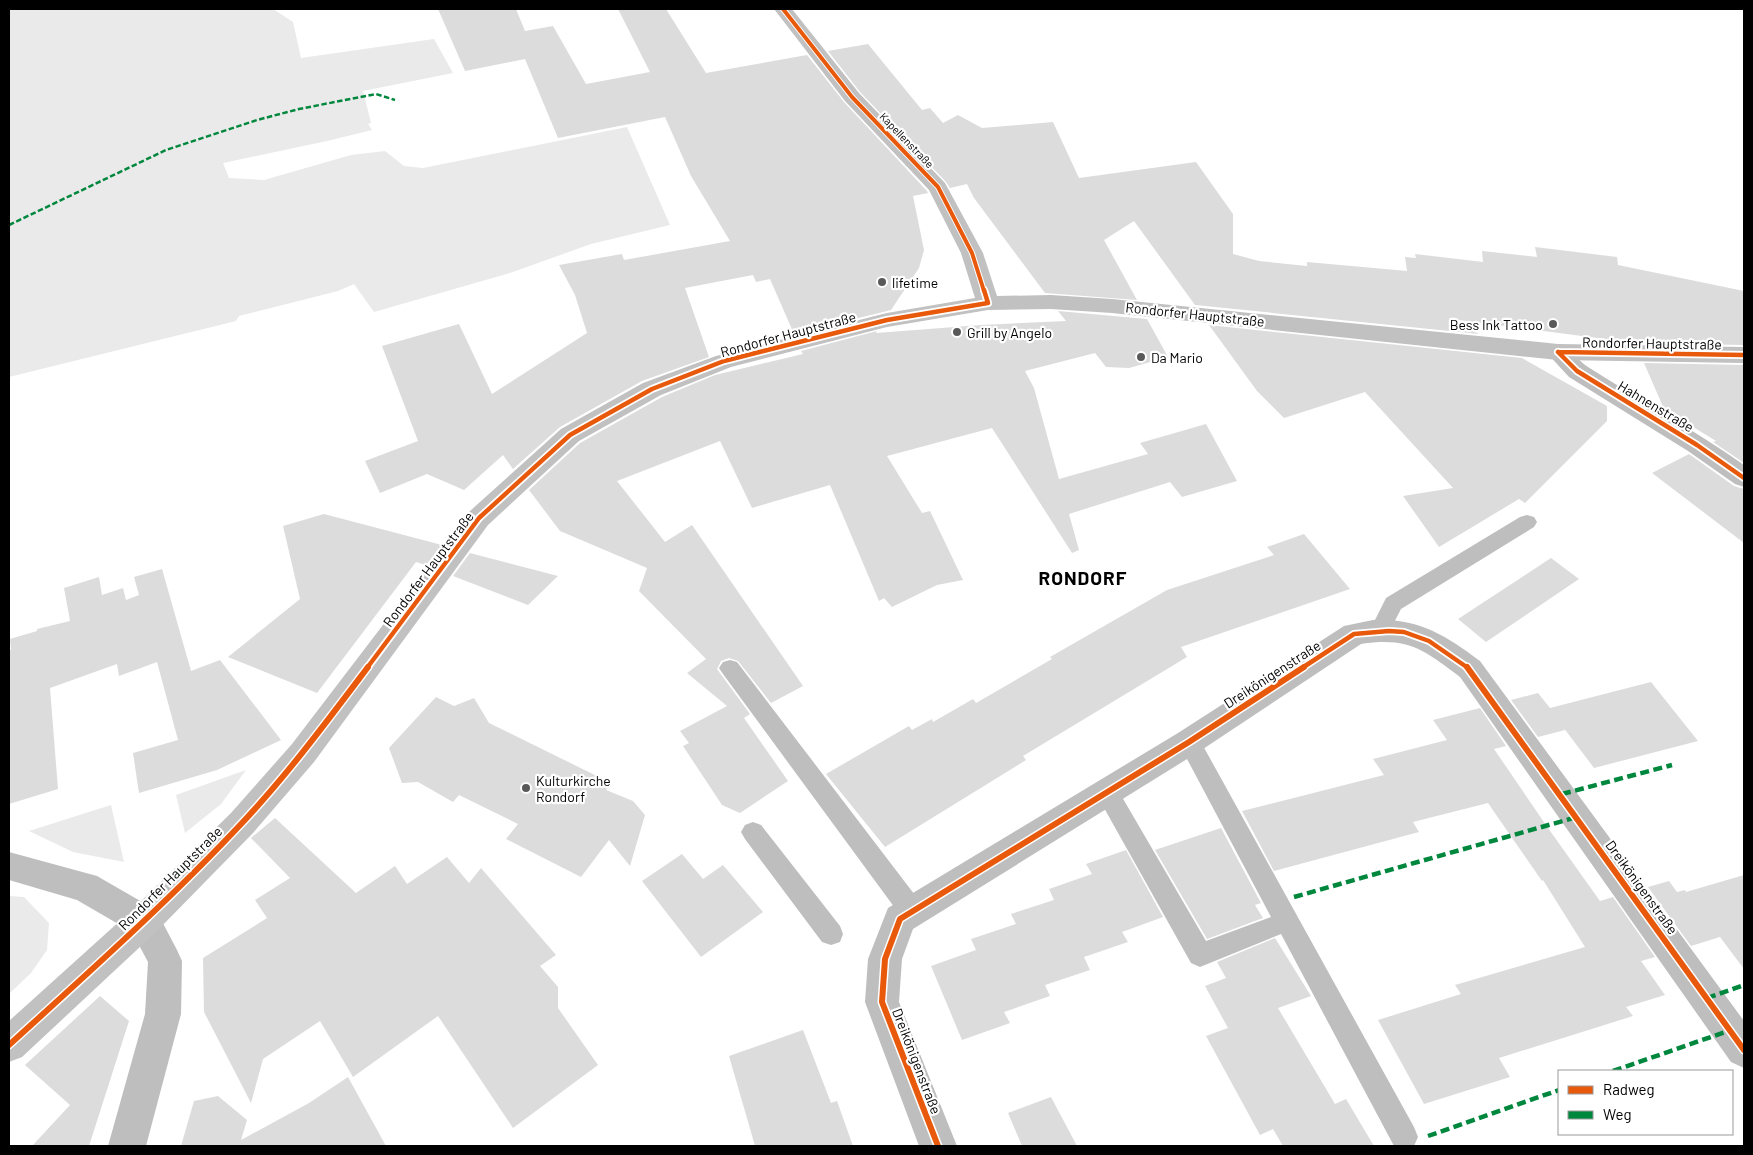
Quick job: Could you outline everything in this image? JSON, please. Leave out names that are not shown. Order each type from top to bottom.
[{"type":"main road","name":"Kapellenstraße","points":[[783,9],[852,97],[938,187],[972,253],[988,303]]},
{"type":"main road","name":"Rondorfer Hauptstraße","points":[[9,1045],[144,921],[242,823],[303,753],[479,518],[570,435],[652,389],[724,361],[887,320],[988,303],[1051,302],[1112,306],[1558,352],[1744,355]]},
{"type":"street","name":"Hahnenstraße","points":[[1558,352],[1577,370],[1697,445],[1744,478]]},
{"type":"street","name":"Dreikönigenstraße","points":[[938,1146],[882,1002],[886,959],[900,918],[1189,742],[1354,634],[1380,630],[1409,632],[1442,648],[1470,669],[1744,1050]]},
{"type":"street","points":[[9,866],[85,887],[144,921],[165,961],[164,1014],[127,1146]]},
{"type":"lane","points":[[1380,630],[1393,604],[1527,522]]},
{"type":"lane","points":[[730,668],[912,911]]},
{"type":"lane","points":[[1189,742],[1404,1137]]},
{"type":"lane","points":[[1107,792],[1200,955],[1271,928]]},
{"type":"lane","points":[[753,832],[831,934]]},
{"type":"shaded area","points":[[9,9],[273,9],[293,22],[301,58],[434,39],[453,73],[363,91],[371,123],[368,124],[372,130],[223,163],[229,178],[264,180],[351,155],[385,151],[404,166],[423,168],[627,127],[670,225],[591,244],[510,273],[374,312],[354,284],[338,291],[239,316],[236,321],[9,377]]},
{"type":"shaded area","points":[[246,770],[221,804],[185,833],[176,795]]},
{"type":"shaded area","points":[[111,805],[124,862],[73,852],[29,831]]},
{"type":"shaded area","points":[[9,896],[24,897],[49,923],[47,950],[31,973],[9,994]]},
{"type":"building","points":[[438,9],[516,9],[525,31],[553,26],[586,84],[650,72],[618,9],[666,9],[706,73],[807,55],[844,102],[927,191],[928,193],[913,196],[924,250],[919,268],[891,310],[794,334],[770,279],[756,282],[753,275],[685,288],[709,357],[642,381],[560,427],[513,469],[503,455],[464,490],[427,474],[380,493],[365,461],[418,441],[382,346],[459,324],[492,394],[587,333],[575,295],[559,265],[622,254],[624,260],[730,241],[691,176],[665,117],[558,138],[525,59],[465,71]]},
{"type":"building","points":[[868,44],[922,110],[930,108],[943,123],[958,115],[982,128],[1053,122],[1079,178],[1196,162],[1233,214],[1233,254],[1259,261],[1307,266],[1307,262],[1407,271],[1405,257],[1416,258],[1415,254],[1483,262],[1482,251],[1537,257],[1535,247],[1617,257],[1618,265],[1744,291],[1744,345],[1636,343],[1451,319],[1479,334],[1195,305],[1134,221],[1104,240],[1137,300],[1045,293],[974,198],[967,184],[950,188],[860,92],[828,51]]},
{"type":"building","points":[[1058,311],[1147,319],[1168,357],[1129,368],[1106,367],[1095,353],[1025,371],[1034,388],[1059,479],[1148,454],[1140,443],[1206,424],[1237,481],[1182,497],[1170,482],[1069,514],[1079,550],[1072,553],[992,428],[887,456],[922,513],[930,511],[963,580],[937,585],[892,607],[884,598],[879,601],[830,485],[752,508],[720,441],[617,481],[665,542],[692,525],[803,686],[771,703],[738,661],[729,658],[721,661],[717,669],[750,714],[744,718],[788,781],[740,813],[722,805],[683,746],[689,743],[680,731],[727,706],[687,673],[706,659],[639,591],[647,568],[560,531],[529,490],[580,443],[662,397],[715,375],[803,354],[801,351],[877,331],[876,333],[1066,321]]},
{"type":"building","points":[[1209,325],[1522,358],[1607,406],[1607,421],[1525,503],[1519,499],[1439,547],[1403,496],[1453,488],[1365,392],[1284,418],[1257,391]]},
{"type":"building","points":[[1644,363],[1744,365],[1744,463],[1713,442],[1716,441],[1664,409]]},
{"type":"building","points":[[1689,454],[1734,486],[1744,489],[1744,543],[1652,473]]},
{"type":"building","points":[[324,514],[442,545],[426,565],[416,562],[317,693],[228,657],[300,599],[283,526]]},
{"type":"building","points":[[1304,534],[1350,589],[1181,647],[1187,657],[1023,756],[1026,760],[885,847],[826,774],[909,726],[912,730],[932,719],[933,722],[973,699],[976,703],[1052,659],[1050,657],[1167,590],[1274,555],[1267,547]]},
{"type":"building","points":[[470,553],[558,576],[528,605],[453,576]]},
{"type":"building","points":[[1551,558],[1579,579],[1486,642],[1458,619]]},
{"type":"building","points":[[162,569],[191,671],[220,660],[281,740],[217,770],[139,793],[133,753],[178,740],[157,662],[119,676],[117,664],[50,688],[58,789],[9,804],[10,639],[37,631],[37,629],[70,621],[64,588],[99,577],[102,595],[123,588],[126,600],[139,595],[134,577]]},
{"type":"building","points":[[1651,682],[1698,741],[1594,768],[1563,727],[1565,730],[1538,737],[1511,700],[1538,693],[1550,708]]},
{"type":"building","name":"Kulturkirche Rondorf","points":[[436,697],[454,706],[474,698],[489,723],[607,781],[604,785],[609,787],[606,790],[633,801],[645,815],[630,866],[609,840],[581,877],[506,839],[518,824],[459,795],[453,802],[418,782],[402,783],[389,748]]},
{"type":"building","points":[[1480,708],[1506,746],[1494,749],[1548,828],[1600,901],[1613,897],[1655,957],[1641,961],[1665,995],[1626,1007],[1633,1016],[1499,1058],[1510,1077],[1424,1104],[1378,1020],[1461,994],[1455,985],[1585,947],[1543,880],[1488,803],[1413,822],[1419,832],[1274,871],[1242,811],[1384,775],[1373,759],[1447,740],[1433,720]]},
{"type":"building","points":[[275,818],[356,893],[395,866],[407,884],[447,857],[469,883],[481,868],[556,955],[540,966],[558,987],[558,1008],[598,1065],[513,1128],[438,1016],[353,1077],[320,1021],[263,1059],[251,1103],[204,1012],[203,958],[267,918],[255,900],[290,878],[251,838]]},
{"type":"building","points":[[1221,828],[1261,903],[1255,905],[1263,918],[1207,939],[1155,850]]},
{"type":"building","points":[[1126,850],[1163,917],[1122,932],[1128,942],[1084,957],[1090,970],[1045,985],[1050,996],[1004,1012],[1010,1023],[962,1040],[931,966],[976,950],[971,939],[1016,924],[1011,914],[1054,900],[1049,889],[1092,874],[1086,864]]},
{"type":"building","points":[[682,854],[703,879],[723,865],[763,912],[701,957],[642,881]]},
{"type":"building","points":[[1744,875],[1744,969],[1720,937],[1691,946],[1648,887],[1669,881],[1677,892],[1685,890],[1686,892]]},
{"type":"building","points":[[1275,938],[1311,996],[1278,1008],[1335,1104],[1346,1099],[1374,1146],[1283,1146],[1273,1129],[1260,1135],[1206,1036],[1228,1028],[1205,986],[1226,978],[1217,962]]},
{"type":"building","points":[[100,996],[129,1021],[89,1146],[32,1146],[70,1105],[25,1065]]},
{"type":"building","points":[[803,1030],[831,1103],[837,1101],[853,1146],[755,1146],[729,1056]]},
{"type":"building","points":[[348,1077],[386,1146],[181,1146],[194,1101],[218,1096],[247,1120],[241,1140],[309,1103]]},
{"type":"building","points":[[1051,1097],[1077,1146],[1022,1146],[1008,1113]]},
{"type":"marked path","points":[[9,225],[166,150],[257,120],[299,109],[376,94],[395,100]]},
{"type":"marked path","points":[[1562,794],[1672,765]]},
{"type":"marked path","points":[[1294,897],[1577,817]]},
{"type":"marked path","points":[[1707,998],[1744,985]]},
{"type":"marked path","points":[[1616,1070],[1731,1030]]},
{"type":"marked path","points":[[1428,1136],[1558,1090]]},
{"type":"cycle path","points":[[9,1045],[144,921],[242,823],[303,753],[479,518],[570,435],[652,389],[724,361],[887,320],[988,303],[972,253],[938,187],[852,97],[783,9]]},
{"type":"cycle path","points":[[1558,352],[1577,371],[1697,445],[1744,478]]},
{"type":"cycle path","points":[[1558,352],[1744,355]]},
{"type":"cycle path","points":[[938,1146],[882,1002],[885,959],[900,919],[1189,742],[1354,634],[1373,631],[1404,632],[1416,635],[1441,648],[1470,669],[1744,1050]]},
{"type":"place","name":"lifetime","points":[[882,282]]},
{"type":"place","name":"Bess Ink Tattoo","points":[[1553,324]]},
{"type":"place","name":"Grill by Angelo","points":[[957,332]]},
{"type":"place","name":"Da Mario","points":[[1141,357]]},
{"type":"place","name":"Kulturkirche Rondorf","points":[[526,788]]},
{"type":"district","name":"RONDORF","points":[[1083,577]]}]
